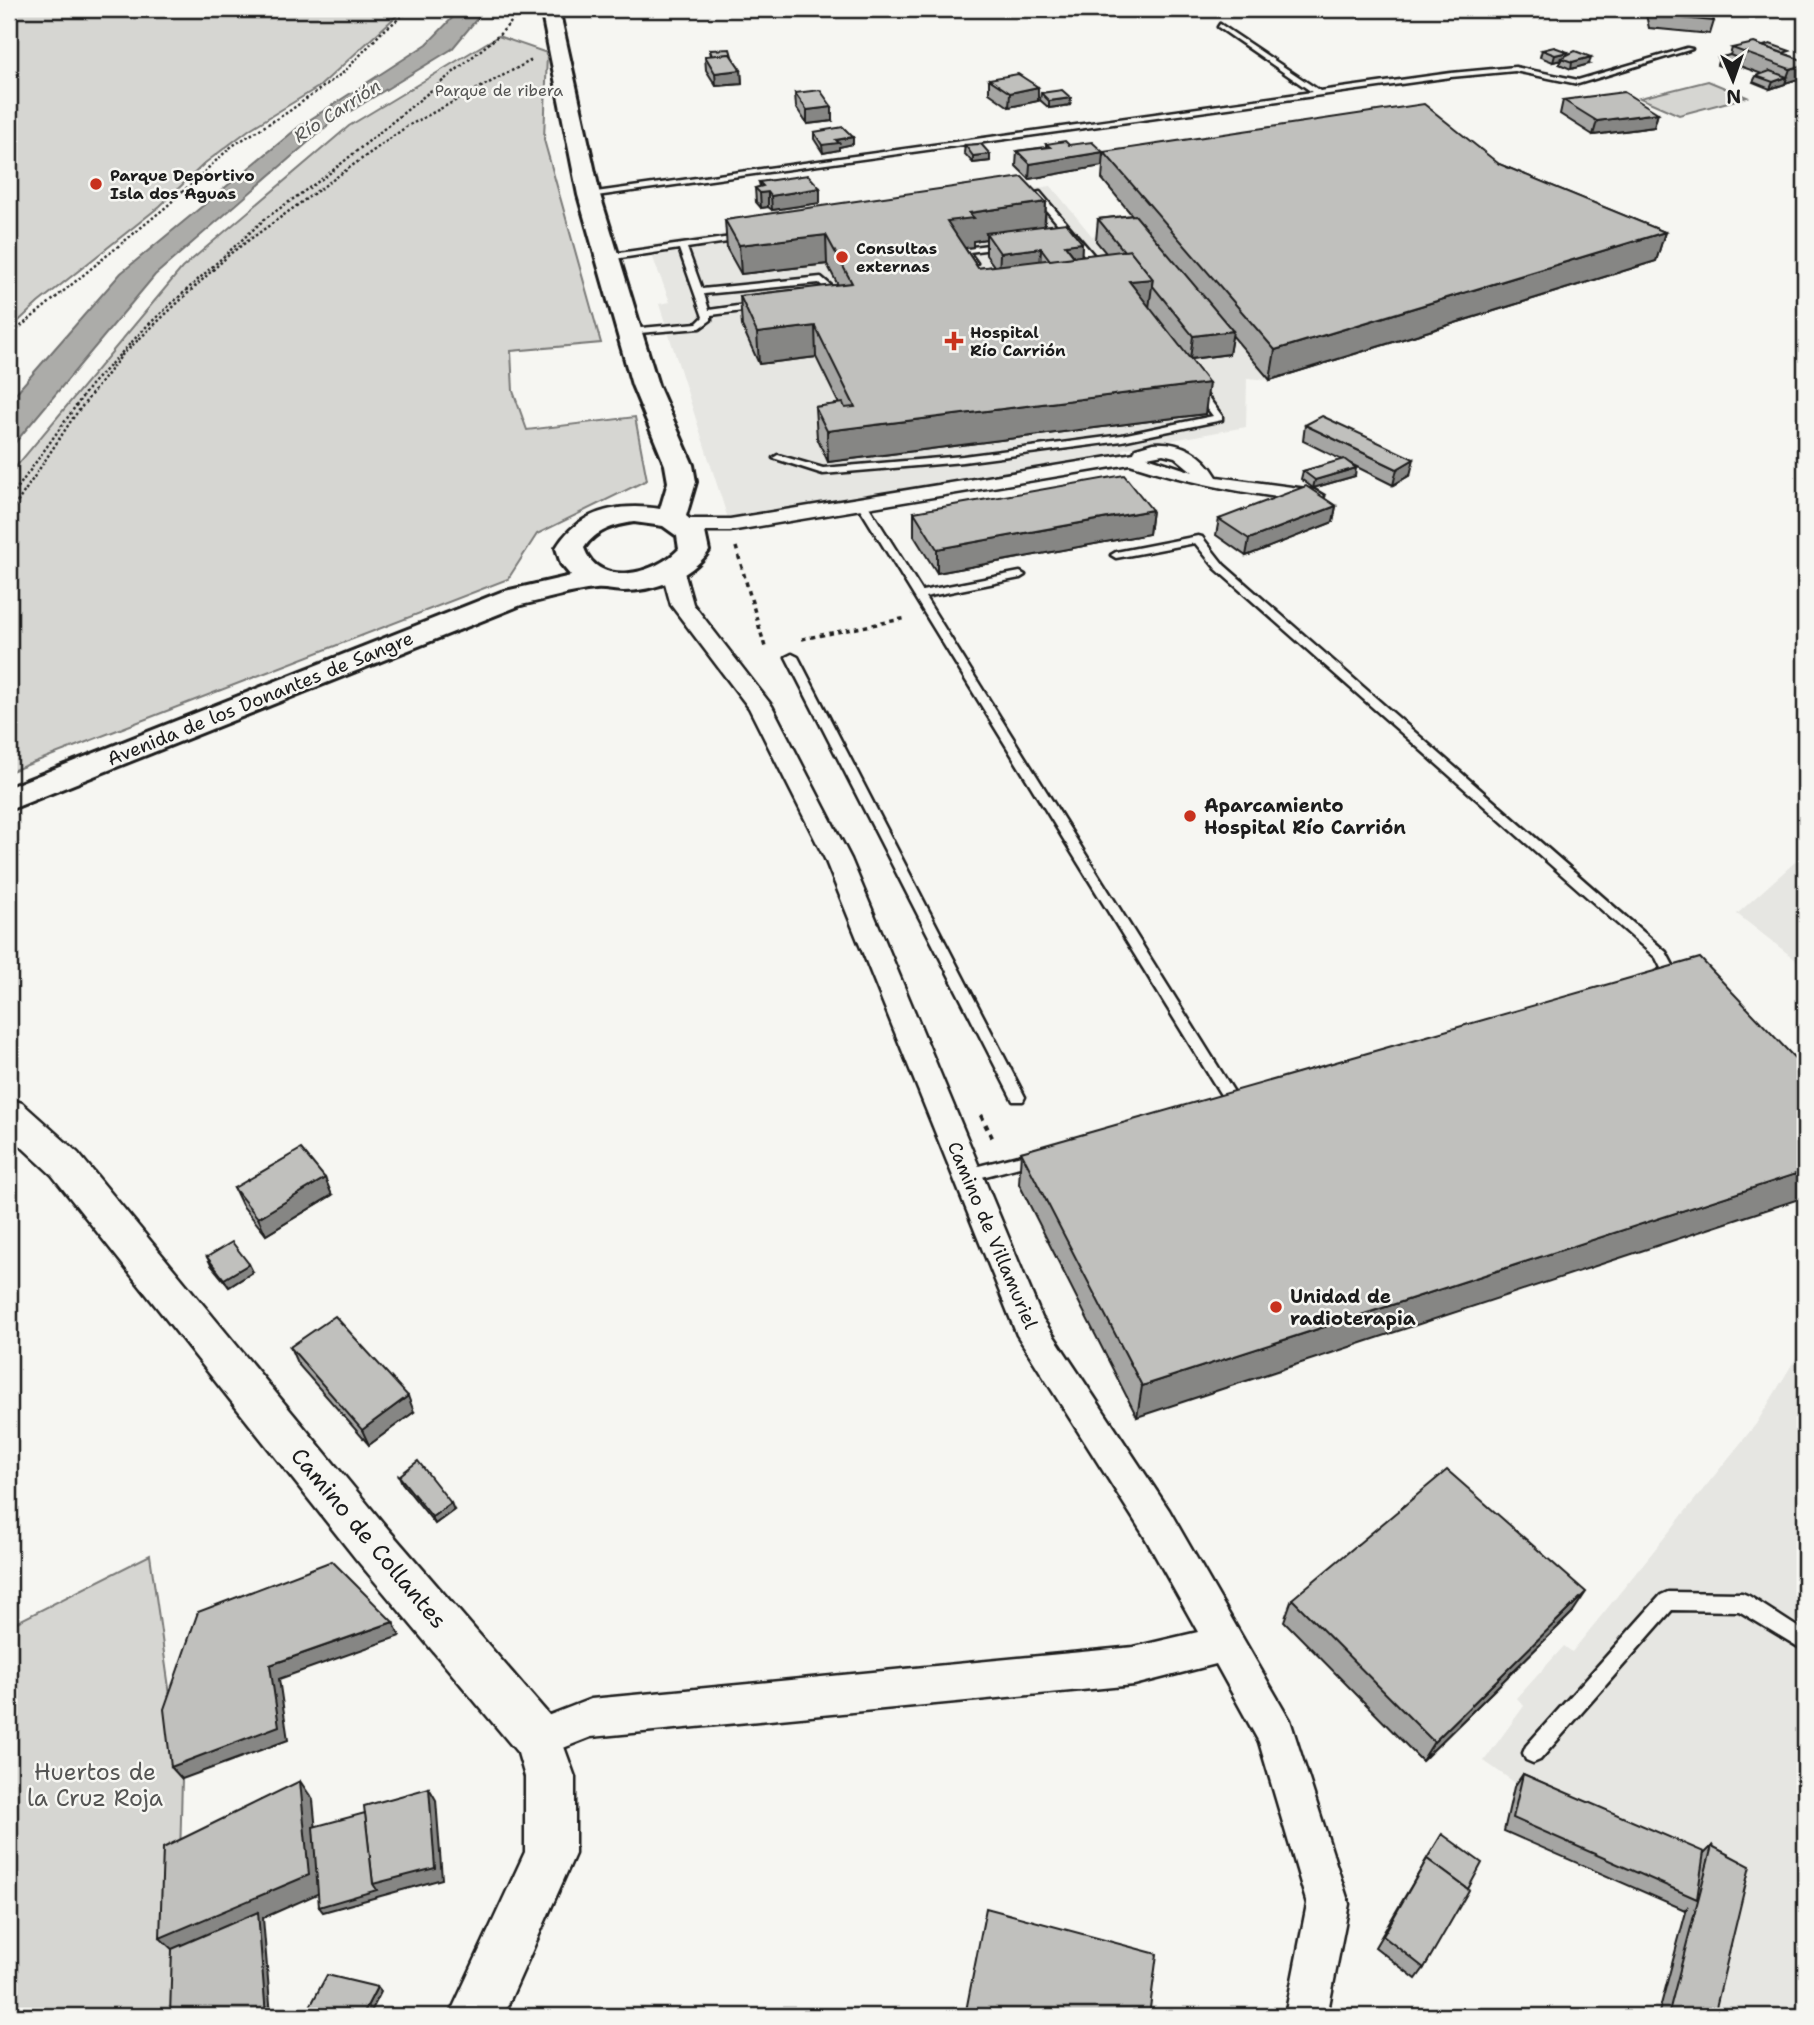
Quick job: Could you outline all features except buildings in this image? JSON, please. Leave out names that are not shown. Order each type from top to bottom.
[{"type":"main road","points":[[550,9],[589,195],[645,384],[679,464],[686,562],[673,572],[637,582],[599,579],[576,567],[571,559],[570,548],[585,529],[616,516],[634,514],[682,532]]},
{"type":"main road","points":[[634,514],[682,482]]},
{"type":"main road","name":"Avenida de los Donantes de Sangre","points":[[512,598],[571,559]]},
{"type":"main road","name":"Avenida de los Donantes de Sangre","points":[[9,799],[512,598],[599,579]]},
{"type":"street","points":[[682,532],[1131,458],[1209,481],[1314,496]]},
{"type":"street","name":"Camino de Villamuriel","points":[[673,572],[682,604],[760,706],[838,859],[1029,1325],[1156,1522],[1276,1734],[1328,1905],[1306,2016]]},
{"type":"street","name":"Camino de Collantes","points":[[9,1113],[65,1164],[372,1544],[538,1739],[550,1777],[550,1854],[476,2016]]},
{"type":"street","points":[[538,1739],[591,1718],[1134,1666],[1225,1644]]},
{"type":"lane","points":[[1220,26],[1318,93]]},
{"type":"lane","points":[[589,195],[1318,93],[1515,69],[1578,82],[1689,49]]},
{"type":"lane","points":[[1024,196],[1037,194],[1106,276],[1095,277]]},
{"type":"lane","points":[[1061,238],[1072,234]]},
{"type":"lane","points":[[608,257],[750,237]]},
{"type":"lane","points":[[978,270],[964,250],[1013,244]]},
{"type":"lane","points":[[630,332],[700,324],[708,318],[682,247]]},
{"type":"lane","points":[[700,292],[821,281],[830,288],[830,298],[816,299]]},
{"type":"lane","points":[[706,313],[775,304]]},
{"type":"lane","points":[[778,458],[823,471],[963,459],[1122,438],[1219,418],[1195,386]]},
{"type":"lane","points":[[861,502],[1228,1106],[1253,1098]]},
{"type":"lane","points":[[1116,555],[1198,540],[1220,568],[1661,955],[1668,969],[1662,978],[1646,985]]},
{"type":"lane","points":[[919,595],[1020,575]]},
{"type":"lane","points":[[792,657],[1018,1097]]},
{"type":"lane","points":[[967,1175],[1056,1152]]},
{"type":"lane","points":[[1533,1753],[1668,1601],[1742,1602],[1805,1642]]},
{"type":"path","points":[[9,336],[166,206],[232,146],[288,112],[344,72],[411,9]]},
{"type":"path","points":[[9,500],[90,386],[138,334],[266,218],[326,176],[498,36],[513,20],[517,9]]},
{"type":"path","points":[[9,514],[82,407],[122,355],[231,253],[406,127],[516,66],[559,48]]},
{"type":"path","points":[[730,525],[765,647]]},
{"type":"shaded area","name":"Hospital Río Carrión","points":[[1051,186],[1092,236],[1145,230],[1270,380],[1247,378],[1246,427],[1122,449],[1131,458],[730,525],[659,304],[670,302],[648,245]]},
{"type":"shaded area","points":[[1805,855],[1805,967],[1737,914]]},
{"type":"shaded area","points":[[1805,1343],[1805,2016],[1713,2016],[1739,1872],[1547,1805],[1484,1761],[1524,1706],[1517,1698],[1564,1646],[1572,1652],[1756,1424]]},
{"type":"green space","name":"Parque Deportivo Isla dos Aguas","points":[[9,9],[404,9],[320,86],[250,129],[205,163],[160,206],[38,303],[9,330]]},
{"type":"green space","name":"Parque de ribera","points":[[498,36],[547,53],[544,140],[601,343],[511,351],[513,391],[527,430],[635,417],[647,480],[537,534],[508,579],[9,772],[9,475],[182,268],[349,126]]},
{"type":"green space","points":[[1708,81],[1747,97],[1679,115],[1640,98]]},
{"type":"green space","name":"Huertos de la Cruz Roja","points":[[150,1555],[182,1779],[176,2016],[9,2016],[9,1626]]},
{"type":"water","name":"Río Carrión","points":[[461,9],[485,9],[452,49],[328,125],[155,275],[9,450],[9,401],[121,273],[300,126],[427,44]]},
{"type":"place","name":"Parque Deportivo Isla dos Aguas","points":[[96,184]]},
{"type":"place","name":"Consultas externas","points":[[842,257]]},
{"type":"place","name":"Hospital Río Carrión","points":[[954,341]]},
{"type":"place","name":"Aparcamiento Hospital Río Carrión","points":[[1190,816]]},
{"type":"place","name":"Unidad de radioterapia","points":[[1276,1307]]}]
